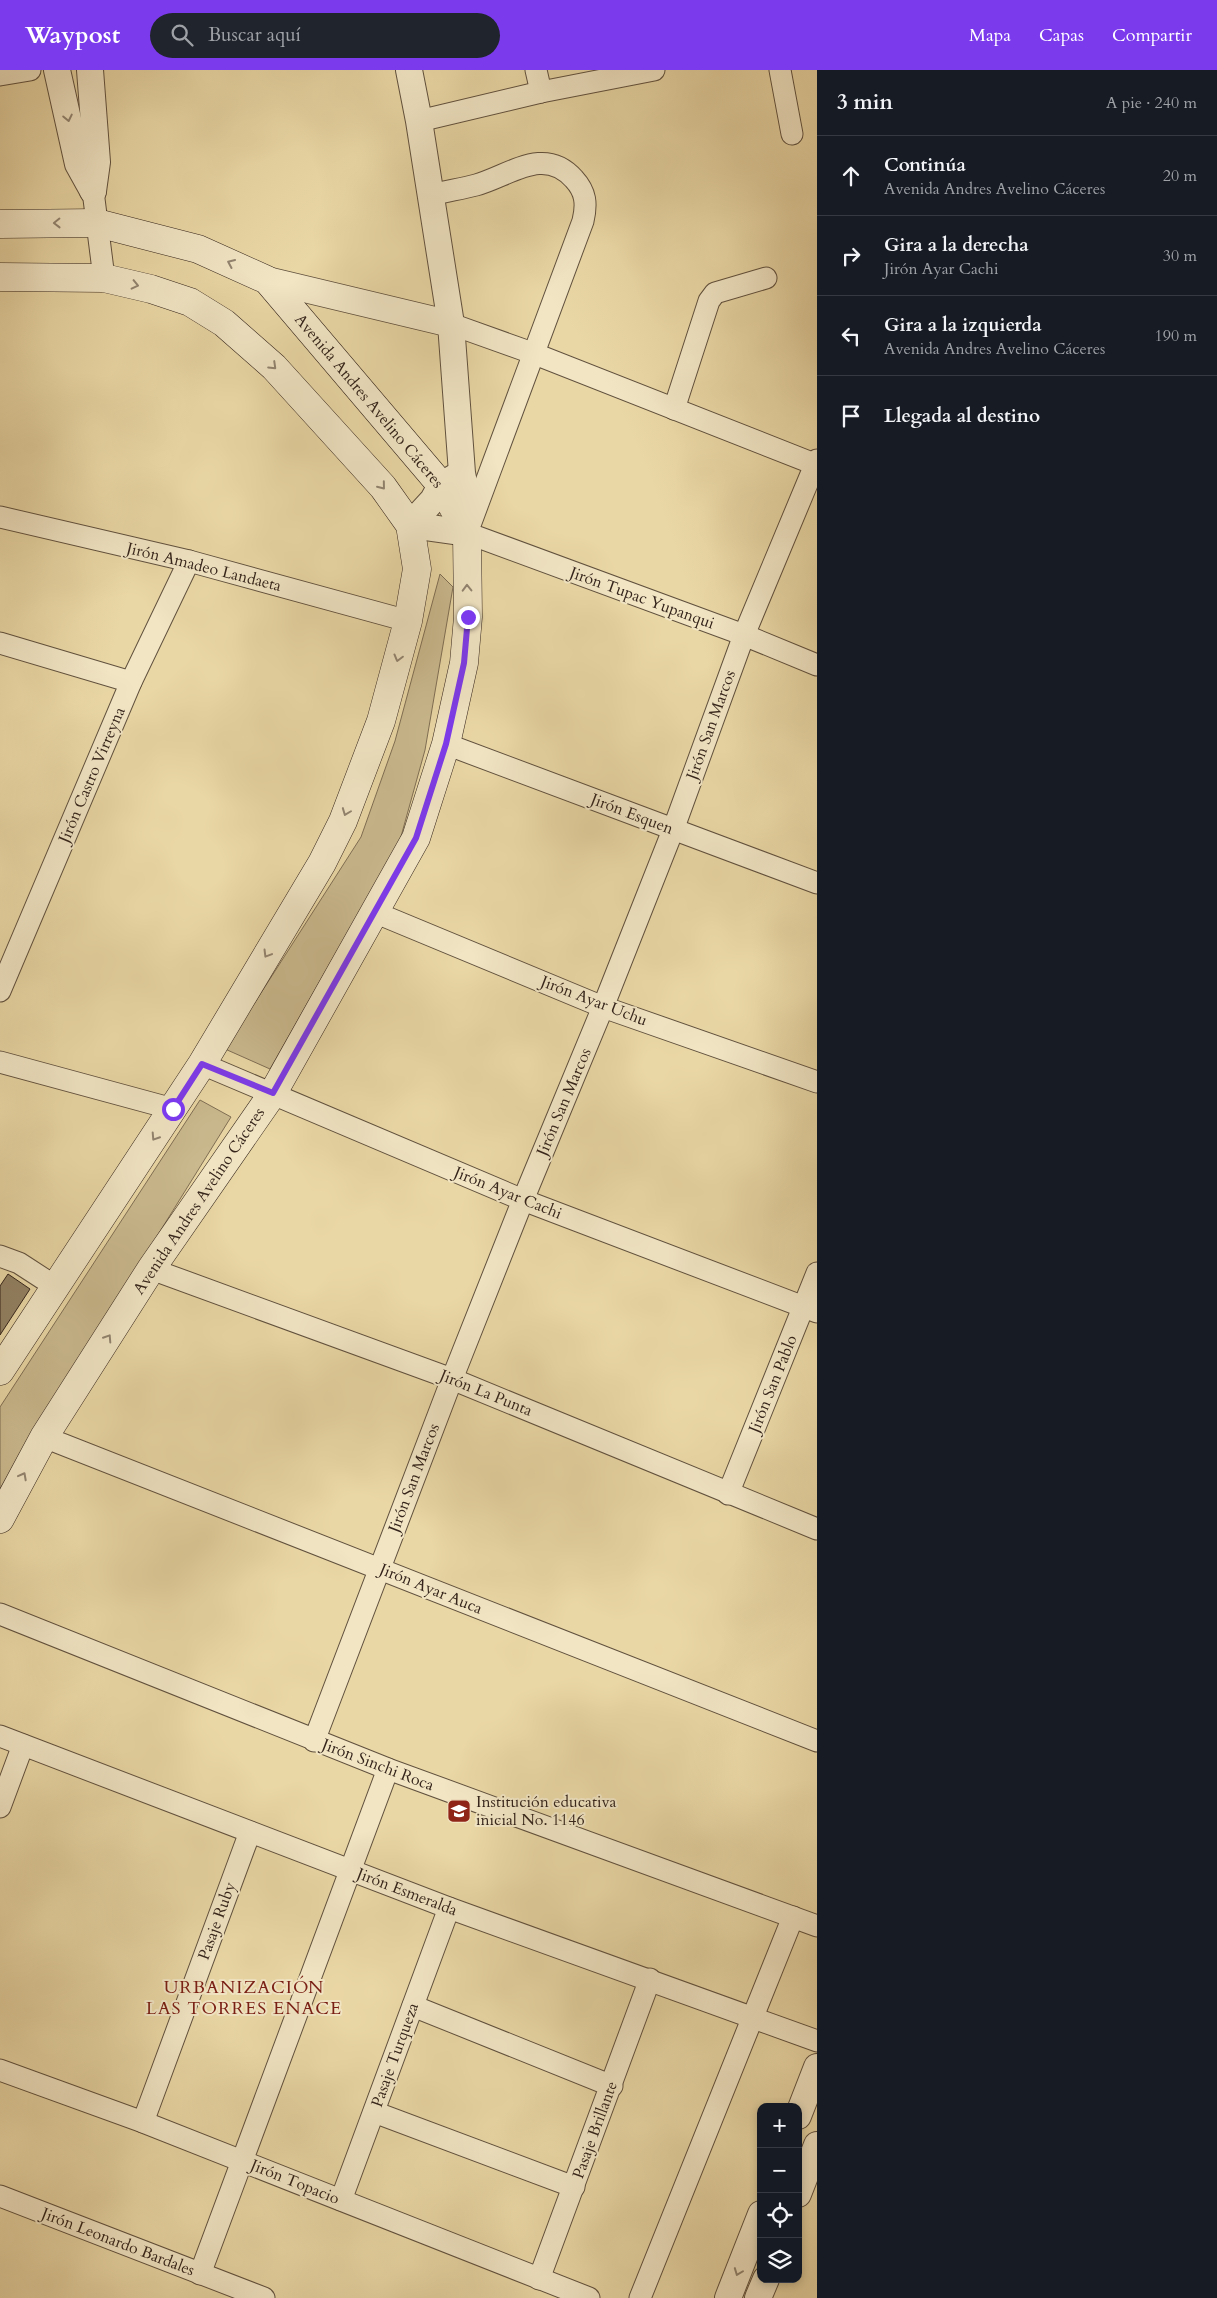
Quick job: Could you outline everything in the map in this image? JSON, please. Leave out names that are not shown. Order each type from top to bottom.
[{"type":"main road","name":"Avenida Andres Avelino Cáceres","points":[[0,224],[97,222],[198,249],[267,280],[451,479],[467,533],[468,617],[464,663],[446,744],[416,838],[273,1093],[151,1269],[44,1437],[0,1520]]},
{"type":"main road","points":[[0,277],[104,278],[151,289],[190,302],[224,323],[274,366],[383,487],[410,524],[417,569],[408,621],[381,721],[343,821],[322,863],[202,1064],[0,1372]]},
{"type":"street","points":[[0,75],[30,70]]},
{"type":"street","points":[[57,70],[78,164],[93,191]]},
{"type":"street","points":[[90,70],[97,162],[93,191],[104,278]]},
{"type":"street","points":[[409,70],[419,121],[451,324],[451,479],[410,524]]},
{"type":"street","points":[[536,70],[541,92]]},
{"type":"street","points":[[419,121],[541,92],[654,70]]},
{"type":"street","points":[[780,70],[792,134]]},
{"type":"street","points":[[410,524],[467,533],[535,354],[551,303],[584,221],[586,206],[585,196],[580,186],[566,170],[546,163],[523,166],[477,185],[431,195]]},
{"type":"street","points":[[674,408],[709,301],[715,293],[766,278]]},
{"type":"street","points":[[267,280],[451,324],[535,354],[816,463]]},
{"type":"street","name":"Jirón San Marcos","points":[[314,1741],[452,1379],[673,830],[744,635],[816,463]]},
{"type":"street","name":"Jirón Amadeo Landaeta","points":[[0,517],[189,561],[408,621]]},
{"type":"street","name":"Jirón Tupac Yupanqui","points":[[467,533],[744,635],[817,665]]},
{"type":"street","name":"Jirón Castro Virreyna","points":[[0,991],[131,682],[189,561]]},
{"type":"street","points":[[0,643],[131,682]]},
{"type":"street","name":"Jirón Esquen","points":[[446,744],[817,883]]},
{"type":"street","name":"Jirón Ayar Uchu","points":[[374,912],[603,1007],[817,1082]]},
{"type":"street","points":[[0,1062],[173,1109]]},
{"type":"street","name":"Jirón Ayar Cachi","points":[[202,1064],[523,1200],[811,1310]]},
{"type":"street","points":[[0,1256],[19,1263],[56,1287]]},
{"type":"street","name":"Jirón La Punta","points":[[151,1269],[452,1379],[817,1529]]},
{"type":"street","name":"Jirón San Pablo","points":[[728,1494],[811,1310],[817,1274]]},
{"type":"street","name":"Jirón Ayar Auca","points":[[44,1437],[817,1741]]},
{"type":"street","name":"Jirón Sinchi Roca","points":[[0,1614],[314,1741],[817,1926]]},
{"type":"street","name":"Jirón Esmeralda","points":[[0,1736],[449,1908],[650,1979],[817,2041]]},
{"type":"street","points":[[0,1807],[23,1745]]},
{"type":"street","points":[[200,2274],[388,1769]]},
{"type":"street","name":"Pasaje Ruby","points":[[143,2122],[250,1832]]},
{"type":"street","name":"Pasaje Turqueza","points":[[340,2200],[449,1908]]},
{"type":"street","points":[[640,2298],[793,1917]]},
{"type":"street","name":"Pasaje Brillante","points":[[539,2279],[650,1979]]},
{"type":"street","points":[[413,2006],[612,2086]]},
{"type":"street","points":[[802,2106],[817,2067]]},
{"type":"street","name":"Jirón Topacio","points":[[0,2070],[143,2122],[589,2298]]},
{"type":"street","points":[[374,2112],[574,2187]]},
{"type":"street","points":[[798,2193],[817,2145]]},
{"type":"street","name":"Jirón Leonardo Bardales","points":[[0,2196],[264,2298]]},
{"type":"street","points":[[728,2298],[757,2224]]},
{"type":"street","points":[[758,2298],[764,2283]]},
{"type":"shaded area","points":[[440,574],[453,587],[425,750],[400,840],[270,1069],[225,1049],[361,837],[395,741]]},
{"type":"shaded area","points":[[200,1100],[231,1117],[0,1489],[0,1407]]},
{"type":"building","points":[[8,1274],[30,1289],[0,1335],[0,1286]]},
{"type":"place","name":"Institución educativa inicial No. 1146","points":[[459,1811]]},
{"type":"district","name":"URBANIZACIÓN LAS TORRES ENACE","points":[[244,1997]]},
{"type":"route","points":[[173,1109],[202,1064],[273,1093],[416,838],[446,744],[464,663],[468,617]]}]
